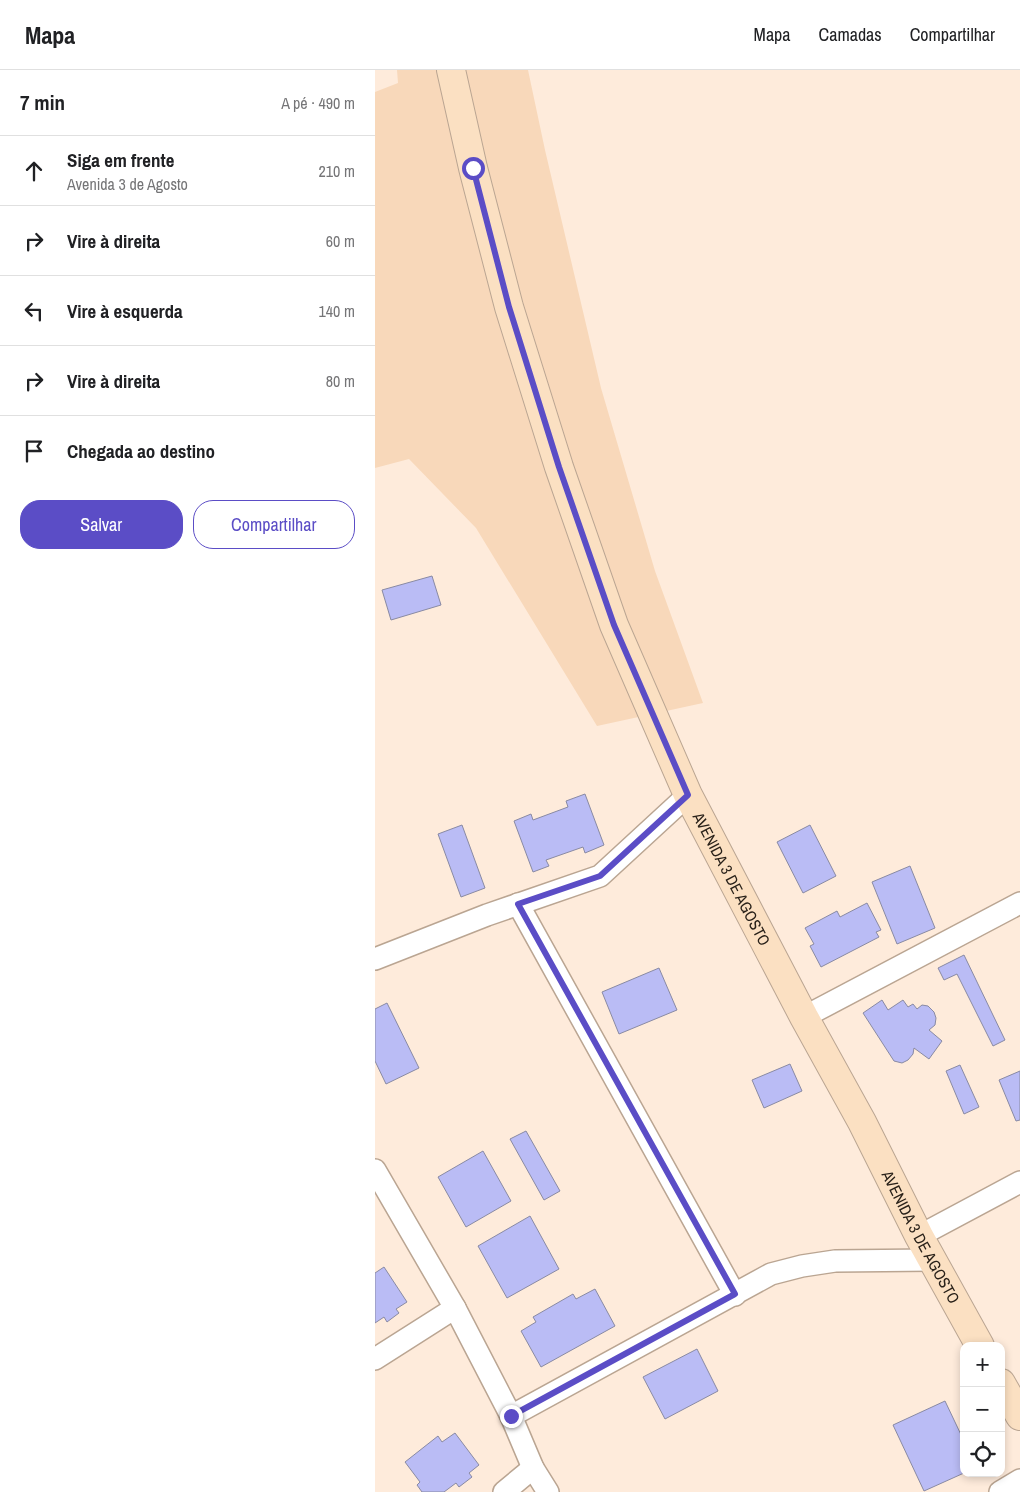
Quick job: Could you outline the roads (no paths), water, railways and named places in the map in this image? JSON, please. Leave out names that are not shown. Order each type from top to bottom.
[{"type":"street","name":"AVENIDA 3 DE AGOSTO","points":[[451,70],[473,168],[509,307],[559,467],[614,625],[688,795],[804,1018],[862,1122],[919,1236],[978,1342]]},
{"type":"street","points":[[375,959],[518,904],[600,876],[688,795]]},
{"type":"street","points":[[518,904],[735,1294]]},
{"type":"street","points":[[804,1018],[1020,904]]},
{"type":"street","points":[[375,1170],[455,1308],[511,1416],[533,1468],[548,1492]]},
{"type":"street","points":[[919,1236],[1020,1182]]},
{"type":"street","points":[[511,1416],[771,1274],[802,1266],[835,1261],[932,1260]]},
{"type":"street","points":[[375,1359],[455,1308]]},
{"type":"street","points":[[1004,1387],[1020,1416]]},
{"type":"street","points":[[504,1492],[533,1468]]},
{"type":"street","points":[[1000,1492],[1020,1480]]}]
